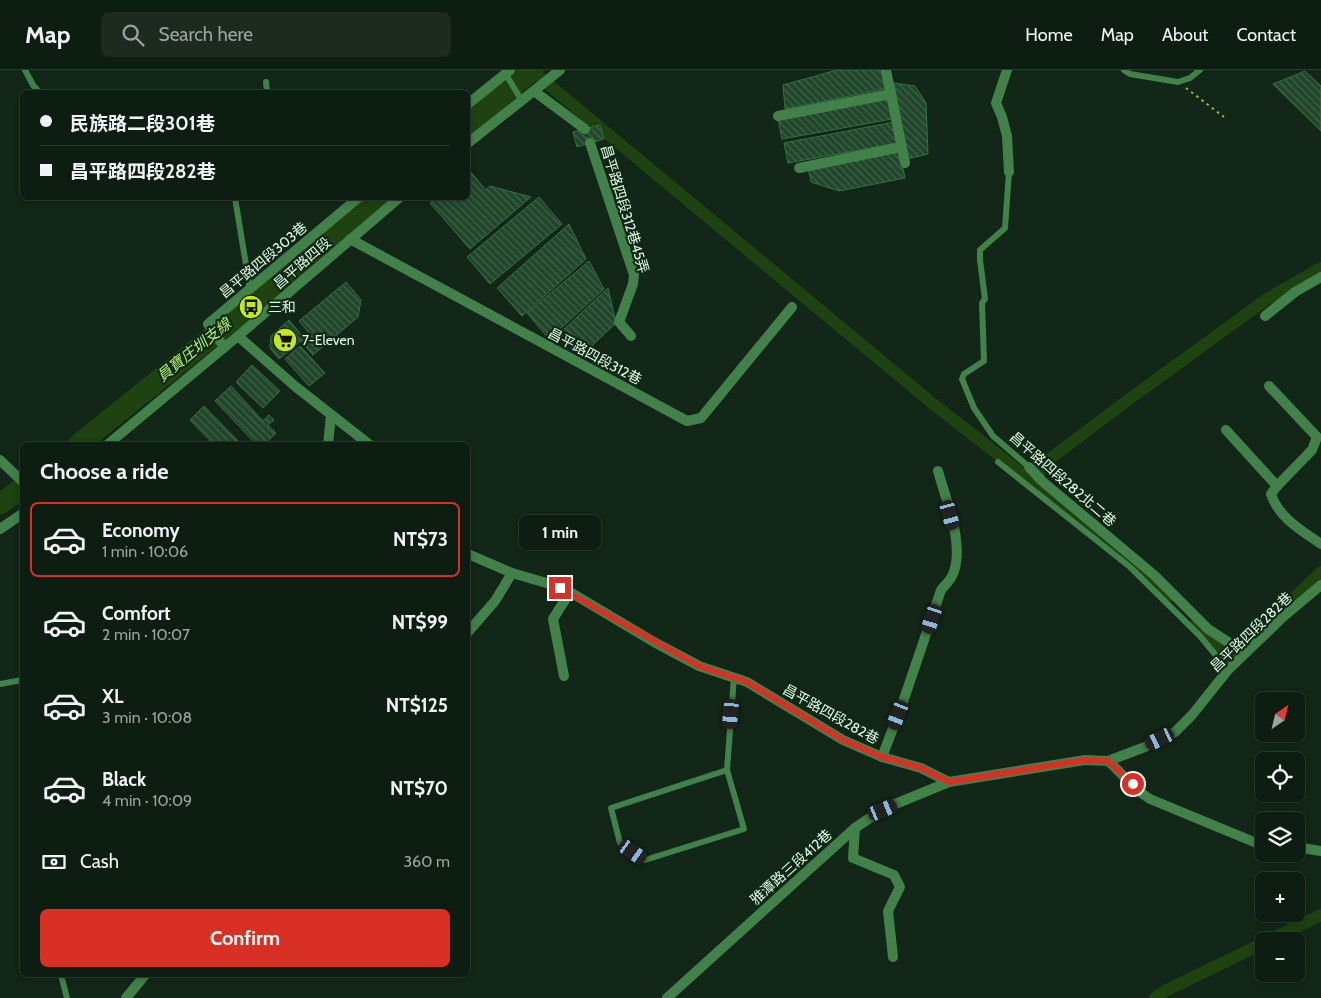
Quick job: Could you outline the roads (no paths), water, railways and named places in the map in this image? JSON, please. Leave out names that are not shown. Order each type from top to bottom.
[{"type":"street","points":[[470,141],[519,97],[534,91],[560,70]]},
{"type":"street","points":[[886,70],[906,163]]},
{"type":"street","points":[[1007,70],[996,103],[1007,136],[1008,172]]},
{"type":"street","points":[[470,102],[506,71]]},
{"type":"street","points":[[534,91],[585,129]]},
{"type":"street","points":[[778,116],[891,94]]},
{"type":"street","name":"昌平路四段312巷45弄","points":[[590,143],[634,275],[633,284],[618,322],[631,336]]},
{"type":"street","points":[[799,168],[902,147]]},
{"type":"street","name":"昌平路四段303巷","points":[[224,347],[208,324],[356,200]]},
{"type":"street","name":"昌平路四段","points":[[115,441],[397,200]]},
{"type":"street","name":"昌平路四段312巷","points":[[350,239],[687,421],[701,418],[792,308]]},
{"type":"street","points":[[1265,316],[1295,292],[1321,278]]},
{"type":"street","points":[[238,336],[296,387],[366,442]]},
{"type":"street","points":[[1269,386],[1317,437],[1312,450],[1270,494],[1274,505],[1288,520],[1321,544]]},
{"type":"street","points":[[328,442],[331,415]]},
{"type":"street","points":[[1226,430],[1277,486]]},
{"type":"street","points":[[0,460],[20,479]]},
{"type":"street","name":"昌平路四段282北二巷","points":[[1029,467],[1042,481],[1154,575],[1208,628],[1240,651]]},
{"type":"street","points":[[882,757],[941,590],[953,576],[958,556],[954,530],[938,471]]},
{"type":"street","points":[[0,529],[20,515]]},
{"type":"street","name":"昌平路四段282巷","points":[[470,555],[512,573],[570,592],[654,642],[699,666],[747,682],[843,740],[882,757],[921,768],[949,782],[1085,760],[1108,761],[1175,732],[1192,715],[1228,670],[1240,651],[1321,585]]},
{"type":"street","points":[[470,630],[495,601],[512,573]]},
{"type":"street","points":[[564,676],[553,619],[570,592]]},
{"type":"street","points":[[1108,761],[1140,793],[1150,799],[1255,842]]},
{"type":"street","name":"雅潭路三段412巷","points":[[667,998],[855,828],[883,810],[949,782]]},
{"type":"street","points":[[855,828],[853,858],[894,875],[900,887],[888,911],[893,957]]},
{"type":"street","points":[[1305,848],[1321,851]]},
{"type":"street","points":[[126,998],[143,977]]},
{"type":"lane","points":[[25,70],[32,85],[37,90]]},
{"type":"lane","points":[[1124,70],[1130,74],[1178,82],[1190,78],[1200,70]]},
{"type":"lane","points":[[506,71],[519,97]]},
{"type":"lane","points":[[266,82],[267,90]]},
{"type":"lane","name":"昌平路四段282北二巷","points":[[1008,172],[1005,228],[980,250],[985,299],[982,302],[984,361],[964,374],[962,379],[974,408],[993,436],[1029,467]]},
{"type":"lane","points":[[235,200],[250,289]]},
{"type":"lane","points":[[998,462],[1130,567],[1200,636],[1228,670]]},
{"type":"lane","points":[[1129,553],[1130,567]]},
{"type":"lane","points":[[727,770],[611,808],[620,843],[645,860],[744,829],[727,770],[734,677]]},
{"type":"lane","points":[[0,684],[20,680]]},
{"type":"lane","points":[[61,977],[66,998]]},
{"type":"waterway","name":"員寶庄圳支線","points":[[470,122],[533,70]]},
{"type":"waterway","points":[[532,71],[932,403],[1032,481],[1152,580],[1168,596]]},
{"type":"waterway","name":"員寶庄圳支線","points":[[82,442],[377,200]]},
{"type":"waterway","points":[[1032,481],[1051,458],[1128,400],[1267,299],[1321,268]]},
{"type":"waterway","name":"員寶庄圳支線","points":[[0,504],[20,489]]},
{"type":"waterway","points":[[1196,624],[1231,659],[1321,572]]},
{"type":"waterway","points":[[1286,932],[1321,915]]},
{"type":"waterway","points":[[1155,998],[1167,990],[1255,947]]},
{"type":"place","name":"三和","points":[[251,307]]},
{"type":"place","name":"7-Eleven","points":[[285,340]]}]
